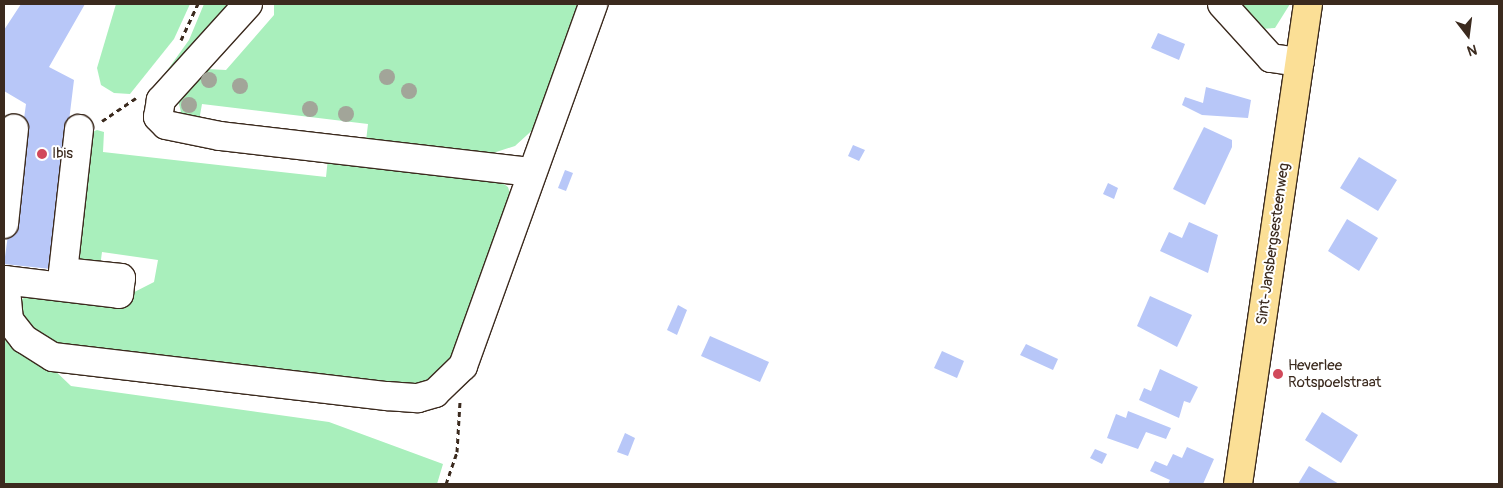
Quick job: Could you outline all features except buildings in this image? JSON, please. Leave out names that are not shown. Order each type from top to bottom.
[{"type":"main road","name":"Sint-Jansbergsesteenweg","points":[[1238,484],[1290,61],[1308,4]]},
{"type":"street","points":[[248,4],[161,100],[158,117],[174,128],[364,153],[532,172]]},
{"type":"street","points":[[4,275],[10,320],[24,339],[53,357],[402,397],[435,393],[456,378],[592,4]]},
{"type":"street","points":[[1222,4],[1271,58],[1290,61]]},
{"type":"street","points":[[4,224],[14,129]]},
{"type":"street","points":[[63,272],[79,129]]},
{"type":"street","points":[[63,272],[122,278],[119,294],[4,275],[63,272]]},
{"type":"path","points":[[178,44],[198,4]]},
{"type":"path","points":[[79,129],[111,116],[139,96]]},
{"type":"path","points":[[446,484],[457,452],[462,414],[456,378]]},
{"type":"green space","points":[[116,4],[190,4],[174,39],[130,94],[114,93],[101,85],[97,68]]},
{"type":"green space","points":[[204,4],[234,4],[156,86],[189,40]]},
{"type":"green space","points":[[274,4],[583,4],[539,124],[515,146],[490,154],[366,141],[368,124],[202,104],[199,121],[182,116],[178,100],[207,69],[226,70],[274,15]]},
{"type":"green space","points":[[1231,4],[1290,4],[1275,28],[1260,29]]},
{"type":"green space","points":[[97,130],[104,132],[103,152],[326,177],[328,158],[498,180],[508,187],[511,197],[447,374],[413,387],[60,348],[43,341],[18,309],[22,299],[33,294],[107,306],[154,282],[158,260],[102,252],[100,267],[64,262],[71,141]]},
{"type":"green space","points":[[4,322],[71,386],[329,422],[443,464],[437,484],[4,484]]},
{"type":"place","name":"Ibis","points":[[42,154]]},
{"type":"place","name":"Heverlee Rotspoelstraat","points":[[1278,374]]}]
